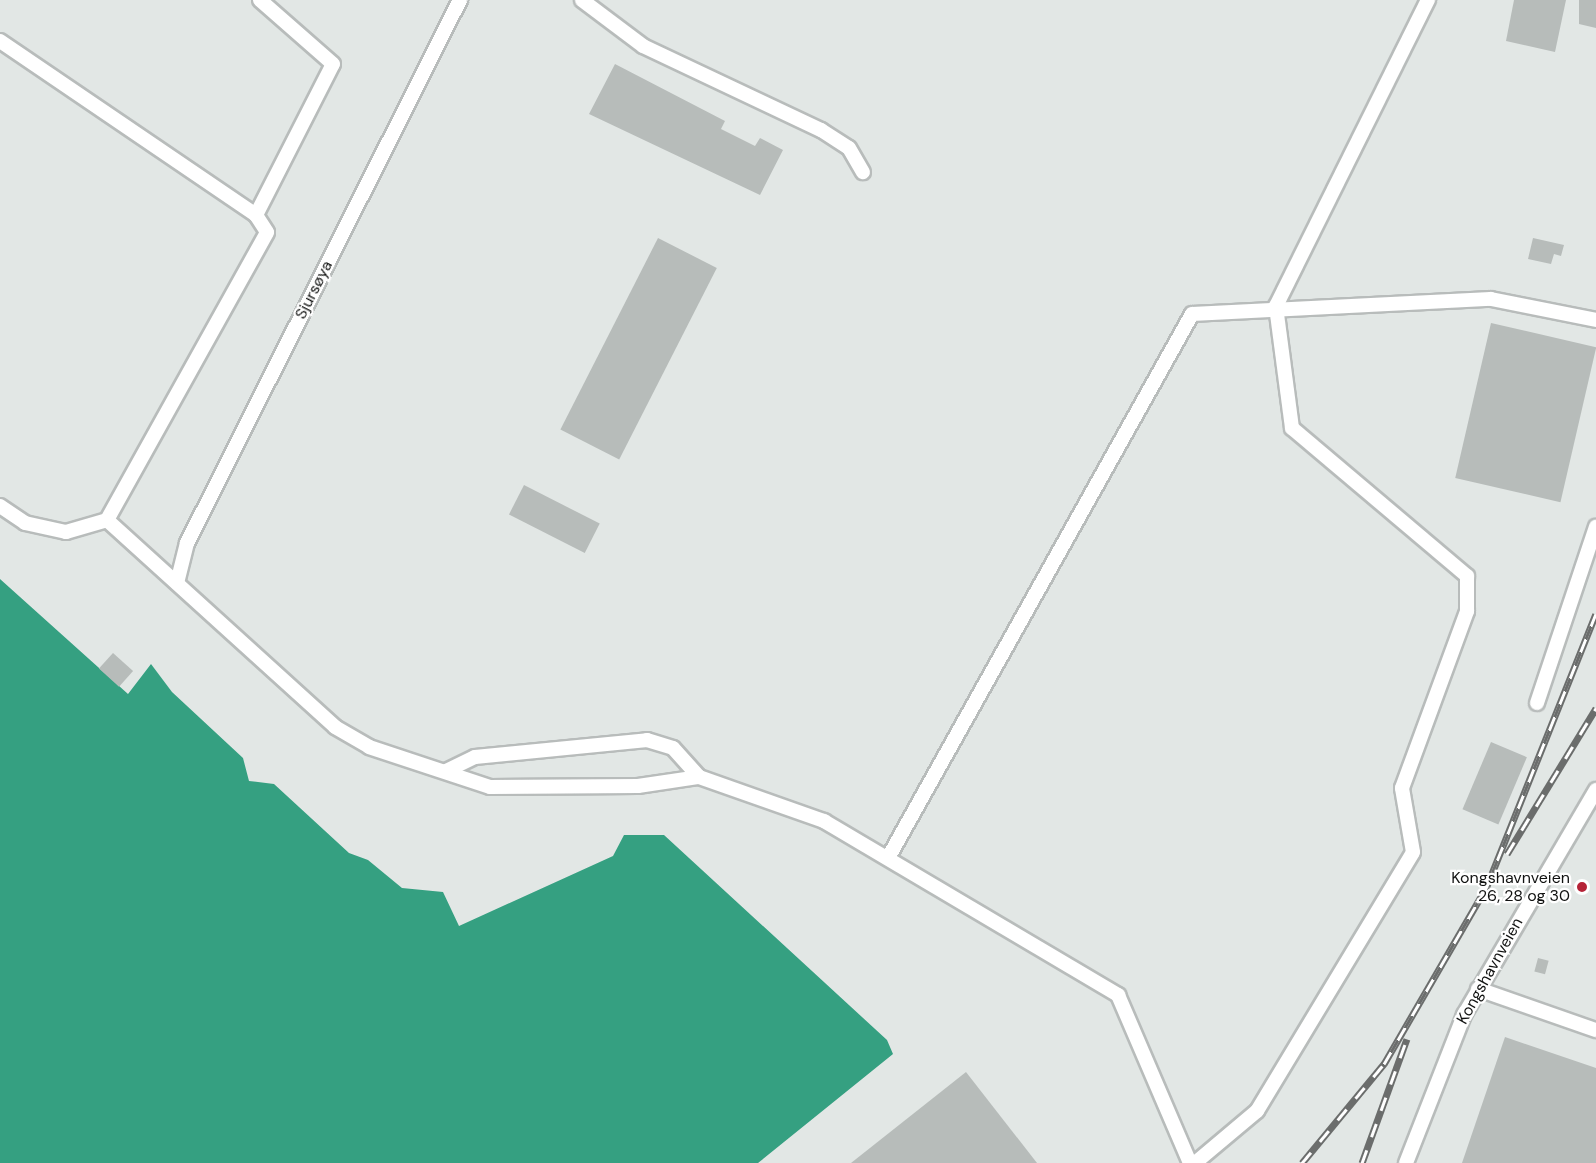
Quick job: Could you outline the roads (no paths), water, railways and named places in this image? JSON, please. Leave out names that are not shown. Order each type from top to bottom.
[{"type":"lane","points":[[256,215],[333,64],[260,0]]},
{"type":"lane","name":"Sjursøya","points":[[177,583],[187,543],[460,0]]},
{"type":"lane","points":[[582,0],[643,46],[821,130],[849,148],[863,172]]},
{"type":"lane","points":[[1196,1163],[1257,1111],[1413,852],[1402,788],[1467,611],[1467,576],[1292,428],[1276,306],[1428,0]]},
{"type":"lane","points":[[0,41],[256,215],[267,232],[107,520],[66,532],[25,523],[0,506]]},
{"type":"lane","points":[[888,858],[1192,314],[1276,306],[1491,299],[1596,320]]},
{"type":"lane","points":[[107,520],[335,727],[380,752],[446,771],[490,787],[638,786],[699,777],[824,821],[888,858],[1118,995],[1190,1163]]},
{"type":"lane","points":[[1537,702],[1596,527]]},
{"type":"lane","points":[[446,771],[475,757],[647,740],[673,748],[699,777]]},
{"type":"lane","name":"Kongshavnveien","points":[[1406,1163],[1451,1041],[1478,988],[1596,790]]},
{"type":"lane","points":[[1478,988],[1596,1030]]},
{"type":"railway","points":[[1302,1163],[1384,1064],[1487,886],[1596,614]]},
{"type":"railway","points":[[1507,854],[1596,708]]},
{"type":"railway","points":[[1362,1163],[1407,1039]]},
{"type":"place","name":"Kongshavnveien 26, 28 og 30","points":[[1582,887]]}]
